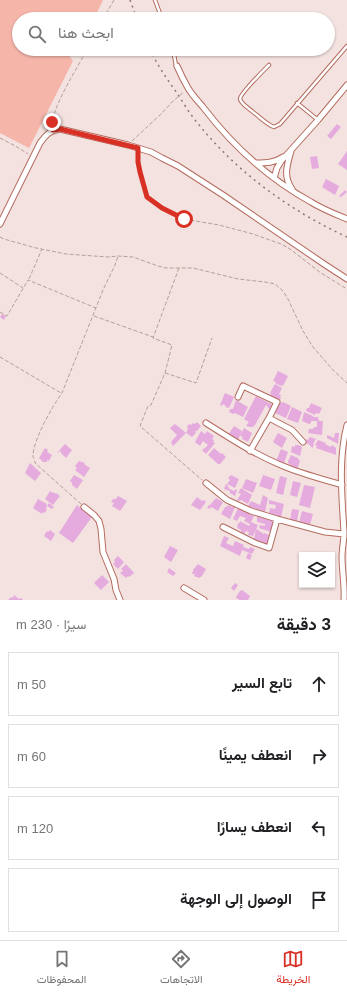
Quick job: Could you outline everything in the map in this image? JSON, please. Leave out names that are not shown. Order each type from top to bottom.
[{"type":"street","points":[[176,66],[189,89],[222,130],[256,163],[295,193],[318,206],[347,219]]},
{"type":"street","points":[[274,178],[279,164],[347,86]]},
{"type":"street","points":[[0,224],[43,138],[49,132],[60,129],[151,152],[204,182],[347,279]]},
{"type":"street","points":[[256,163],[274,162],[292,149]]},
{"type":"street","points":[[292,149],[286,173],[288,182],[295,193]]},
{"type":"street","points":[[238,397],[243,386],[277,402],[250,451]]},
{"type":"street","points":[[269,418],[292,430],[303,442]]},
{"type":"street","points":[[206,423],[250,451],[290,469],[342,485]]},
{"type":"street","points":[[345,598],[342,558],[344,509],[342,485],[342,446],[347,425]]},
{"type":"street","points":[[206,484],[227,500],[251,511],[325,532],[344,534]]},
{"type":"street","points":[[84,507],[99,521],[103,552],[114,579],[120,600]]},
{"type":"street","points":[[223,527],[255,543],[269,548],[277,519]]},
{"type":"street","points":[[184,588],[204,600]]},
{"type":"lane","points":[[155,0],[159,12]]},
{"type":"lane","points":[[269,65],[242,95],[241,100],[246,106],[274,127],[280,124],[296,103],[347,46]]},
{"type":"lane","points":[[174,56],[176,66]]},
{"type":"lane","points":[[296,103],[318,120]]},
{"type":"path","points":[[107,12],[114,0]]},
{"type":"path","points":[[53,130],[52,122],[56,108],[83,56]]},
{"type":"path","points":[[128,145],[173,101],[189,89]]},
{"type":"path","points":[[0,138],[33,158]]},
{"type":"path","points":[[138,148],[138,162],[147,197],[162,208],[184,219],[219,224],[281,244],[290,249],[321,273],[347,289]]},
{"type":"path","points":[[0,237],[66,254],[108,257],[133,256],[166,268],[192,268],[238,279],[275,284],[283,291],[288,299],[302,331],[333,370],[347,383]]},
{"type":"path","points":[[0,312],[7,316],[28,280],[42,249]]},
{"type":"path","points":[[84,507],[36,463],[33,458],[35,444],[62,393],[92,316],[118,256]]},
{"type":"path","points":[[153,338],[179,268]]},
{"type":"path","points":[[0,273],[23,288]]},
{"type":"path","points":[[28,280],[96,308]]},
{"type":"path","points":[[92,316],[172,345],[165,373],[151,405],[148,406],[140,426],[206,484]]},
{"type":"path","points":[[165,373],[196,383],[212,338]]},
{"type":"path","points":[[0,357],[62,393]]},
{"type":"shaded area","points":[[0,0],[103,0],[97,12],[12,12],[12,56],[70,56],[73,61],[29,148],[0,133]]},
{"type":"building","points":[[337,124],[341,127],[331,139],[327,136]]},
{"type":"building","points":[[347,151],[347,170],[338,164]]},
{"type":"building","points":[[317,156],[319,168],[312,169],[310,157]]},
{"type":"building","points":[[326,179],[339,186],[335,195],[322,187]]},
{"type":"building","points":[[345,190],[347,192],[341,197],[339,196]]},
{"type":"building","points":[[2,314],[6,316],[4,320],[0,317]]},
{"type":"building","points":[[278,371],[288,376],[283,386],[273,381]]},
{"type":"building","points":[[275,384],[282,388],[279,394],[281,395],[280,400],[270,396]]},
{"type":"building","points":[[225,393],[234,397],[229,408],[225,407],[226,406],[223,404],[222,406],[220,405]]},
{"type":"building","points":[[256,396],[273,405],[270,410],[266,405],[253,427],[246,426],[249,422],[244,419]]},
{"type":"building","points":[[236,400],[248,407],[243,417],[229,412],[230,409],[233,409]]},
{"type":"building","points":[[279,402],[283,402],[291,406],[286,418],[273,412]]},
{"type":"building","points":[[311,403],[322,408],[319,414],[316,413],[315,415],[306,411]]},
{"type":"building","points":[[292,407],[302,412],[298,423],[287,419]]},
{"type":"building","points":[[304,412],[313,417],[318,417],[319,421],[323,421],[322,435],[308,433],[309,429],[317,427],[317,421],[311,421],[309,424],[302,421]]},
{"type":"building","points":[[197,422],[201,426],[192,437],[186,433],[189,424],[195,424]]},
{"type":"building","points":[[175,424],[186,433],[173,446],[171,442],[177,435],[170,428]]},
{"type":"building","points":[[234,426],[242,431],[238,440],[228,435]]},
{"type":"building","points":[[244,428],[252,433],[248,442],[240,436]]},
{"type":"building","points":[[201,431],[205,434],[207,431],[214,436],[212,439],[215,443],[206,454],[202,450],[208,445],[203,441],[200,446],[195,442]]},
{"type":"building","points":[[278,433],[287,438],[282,448],[273,442]]},
{"type":"building","points":[[335,433],[339,433],[338,444],[327,438],[327,435],[334,438]]},
{"type":"building","points":[[310,437],[316,439],[313,448],[306,443],[306,439],[308,440]]},
{"type":"building","points":[[318,440],[331,447],[332,445],[335,447],[336,455],[316,448],[317,446],[315,445]]},
{"type":"building","points":[[65,444],[72,450],[66,458],[61,451],[57,453]]},
{"type":"building","points":[[295,445],[302,447],[300,456],[291,452],[292,446],[295,447]]},
{"type":"building","points":[[45,448],[48,450],[47,452],[52,455],[49,461],[47,460],[47,462],[43,462],[39,458]]},
{"type":"building","points":[[214,448],[226,457],[220,464],[208,455]]},
{"type":"building","points":[[281,449],[288,452],[284,463],[276,461]]},
{"type":"building","points":[[291,455],[298,458],[300,461],[297,470],[288,463]]},
{"type":"building","points":[[79,461],[85,463],[84,464],[90,468],[84,477],[75,470],[77,468],[75,466]]},
{"type":"building","points":[[30,463],[41,473],[35,481],[25,473]]},
{"type":"building","points":[[74,475],[83,480],[77,489],[70,481]]},
{"type":"building","points":[[231,475],[239,479],[235,488],[227,484],[230,480],[228,478]]},
{"type":"building","points":[[263,475],[275,479],[271,490],[259,486]]},
{"type":"building","points":[[280,476],[287,478],[283,495],[276,493]]},
{"type":"building","points":[[246,479],[257,483],[253,493],[242,488]]},
{"type":"building","points":[[293,481],[301,483],[297,497],[290,495]]},
{"type":"building","points":[[226,484],[229,487],[228,488],[234,491],[236,489],[237,490],[235,496],[230,493],[230,491],[224,489]]},
{"type":"building","points":[[304,485],[315,487],[310,508],[299,505]]},
{"type":"building","points":[[241,488],[252,495],[248,504],[241,500],[237,500],[241,494],[238,493]]},
{"type":"building","points":[[50,491],[60,496],[53,505],[45,499]]},
{"type":"building","points":[[263,495],[268,498],[265,512],[248,506],[251,501],[260,505]]},
{"type":"building","points":[[118,496],[127,501],[120,511],[112,506],[114,503],[111,502]]},
{"type":"building","points":[[197,497],[206,502],[200,510],[191,505]]},
{"type":"building","points":[[216,498],[223,502],[218,511],[211,507],[210,509],[207,508],[209,505]]},
{"type":"building","points":[[38,499],[47,504],[45,513],[43,512],[42,514],[33,508]]},
{"type":"building","points":[[269,500],[284,504],[281,517],[269,514],[270,508],[275,509],[276,505],[269,504]]},
{"type":"building","points":[[49,503],[54,507],[52,509],[47,506]]},
{"type":"building","points":[[77,505],[92,517],[73,543],[59,533]]},
{"type":"building","points":[[228,505],[235,507],[230,519],[221,514]]},
{"type":"building","points":[[238,508],[254,516],[251,522],[258,525],[253,536],[248,535],[249,532],[246,531],[244,534],[237,528],[240,521],[249,526],[250,524],[244,521],[246,518],[240,516],[237,521],[233,519]]},
{"type":"building","points":[[292,509],[299,510],[297,521],[290,520]]},
{"type":"building","points":[[302,511],[313,514],[310,525],[299,523]]},
{"type":"building","points":[[257,515],[274,521],[271,532],[259,528],[260,525],[265,526],[265,524],[257,522]]},
{"type":"building","points":[[256,529],[263,534],[269,535],[271,533],[268,545],[254,539]]},
{"type":"building","points":[[50,530],[55,534],[51,541],[44,536],[47,531],[48,532]]},
{"type":"building","points":[[224,536],[229,538],[226,543],[233,546],[235,541],[244,545],[243,547],[255,549],[252,554],[242,550],[240,556],[220,546]]},
{"type":"building","points":[[170,546],[178,550],[171,562],[164,557]]},
{"type":"building","points":[[248,553],[252,555],[250,560],[246,558]]},
{"type":"building","points":[[118,556],[124,562],[118,569],[113,564],[115,562],[114,560]]},
{"type":"building","points":[[126,564],[134,573],[126,578],[120,573],[123,571],[121,569]]},
{"type":"building","points":[[198,564],[206,569],[199,578],[194,576],[195,574],[192,574],[193,570]]},
{"type":"building","points":[[169,568],[176,573],[173,576],[167,572]]},
{"type":"building","points":[[102,575],[109,582],[101,590],[94,583]]},
{"type":"building","points":[[235,583],[238,585],[234,591],[231,588]]},
{"type":"building","points":[[242,590],[250,596],[248,600],[240,600],[236,598]]},
{"type":"building","points":[[14,595],[23,600],[8,600],[11,597],[13,598]]},
{"type":"railway","points":[[130,0],[134,12]]},
{"type":"railway","points":[[154,56],[162,72],[194,118],[215,143],[232,160],[267,190],[286,203],[326,227],[347,237]]},
{"type":"route","points":[[52,122],[53,130],[60,129],[138,148],[138,162],[147,197],[162,208],[184,219]]}]
